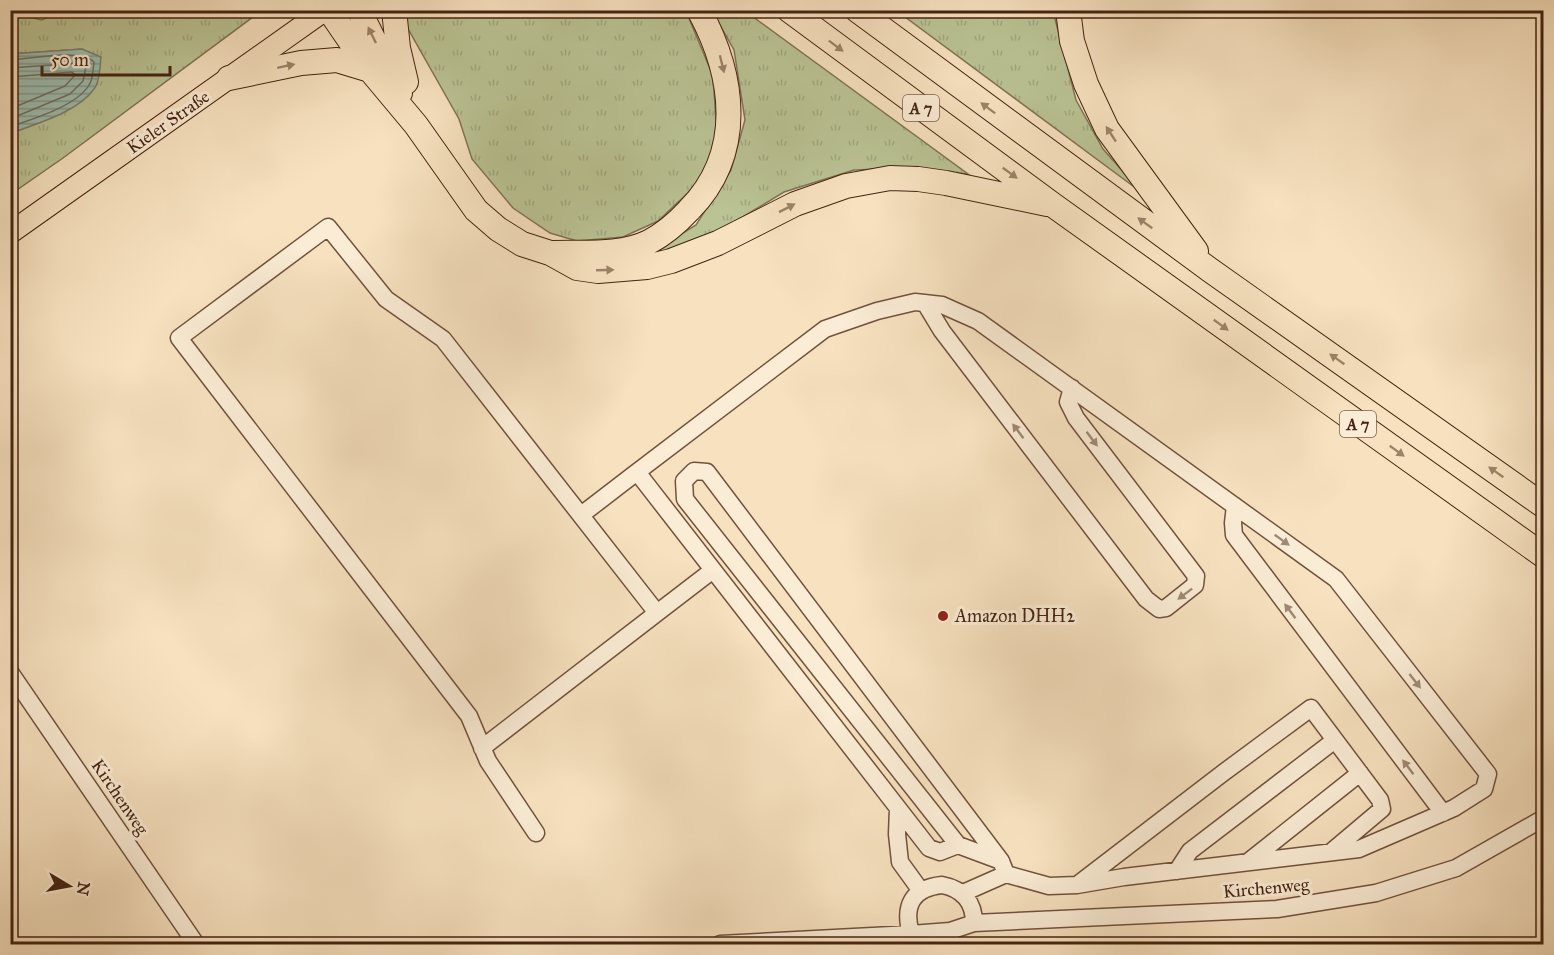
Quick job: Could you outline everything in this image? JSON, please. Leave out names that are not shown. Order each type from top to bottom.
[{"type":"highway","points":[[327,10],[370,70],[416,125],[476,210],[498,229],[522,244],[550,253],[577,268],[598,270],[647,267],[671,261],[718,243],[795,204],[820,194],[890,178],[946,183],[1053,205]]},
{"type":"highway","points":[[359,10],[416,125]]},
{"type":"highway","points":[[394,10],[398,48],[416,125]]},
{"type":"highway","points":[[550,253],[611,252],[649,242],[678,222],[701,198],[720,163],[727,139],[729,113],[721,59],[699,10]]},
{"type":"highway","name":"A 7","points":[[789,10],[1053,205],[1544,556]]},
{"type":"highway","name":"A 7","points":[[857,10],[1210,270],[1544,506]]},
{"type":"highway","points":[[1068,10],[1072,41],[1086,84],[1107,129],[1210,270]]},
{"type":"highway","points":[[229,78],[301,63],[338,60],[370,70]]},
{"type":"main road","name":"Kieler Straße","points":[[10,233],[327,10]]},
{"type":"street","points":[[536,832],[488,761],[469,716],[178,338],[328,227],[386,299],[443,339],[657,613]]},
{"type":"street","points":[[581,515],[825,329],[877,311],[915,302],[942,305],[978,321],[1336,579],[1488,774],[1484,789],[1455,808],[1359,849],[1077,885],[1048,886],[1003,867],[958,845],[685,499],[684,481],[694,471],[707,472],[1003,867]]},
{"type":"street","points":[[925,303],[942,331],[1146,599],[1159,609],[1166,608],[1195,585],[1196,576],[1076,418],[1068,402],[1072,388]]},
{"type":"street","points":[[637,472],[929,848],[940,852],[958,845]]},
{"type":"street","points":[[1235,506],[1234,535],[1443,813]]},
{"type":"street","points":[[483,748],[713,570]]},
{"type":"street","name":"Kirchenweg","points":[[10,672],[196,945]]},
{"type":"street","points":[[1077,885],[1311,708],[1380,800],[1382,809],[1330,853]]},
{"type":"street","points":[[1177,871],[1190,852],[1335,741]]},
{"type":"street","points":[[1248,862],[1360,773]]},
{"type":"street","points":[[898,809],[897,834],[900,862],[921,891]]},
{"type":"street","name":"Kirchenweg","points":[[720,945],[950,931],[974,923],[1278,909],[1376,894],[1456,868],[1544,818]]},
{"type":"street","points":[[963,893],[1003,867]]},
{"type":"street","points":[[910,934],[907,920],[908,908],[913,898],[931,886],[953,887],[963,893],[974,912],[974,923]]},
{"type":"green space","points":[[64,10],[261,11],[11,194],[11,133],[36,124],[82,49],[11,54],[10,13],[42,20]]},
{"type":"green space","points":[[408,11],[686,11],[713,76],[716,121],[714,156],[693,188],[658,221],[623,237],[577,241],[550,233],[513,208],[472,159],[459,119],[407,27]]},
{"type":"green space","points":[[712,11],[745,11],[968,174],[906,168],[854,170],[784,192],[706,239],[658,257],[612,262],[654,251],[696,225],[731,170],[745,120],[734,50]]},
{"type":"green space","points":[[897,11],[1053,11],[1076,100],[1103,149],[1141,192]]},
{"type":"water","points":[[82,49],[101,57],[99,78],[94,89],[67,111],[11,133],[11,54]]},
{"type":"place","name":"Amazon DHH2","points":[[943,616]]}]
